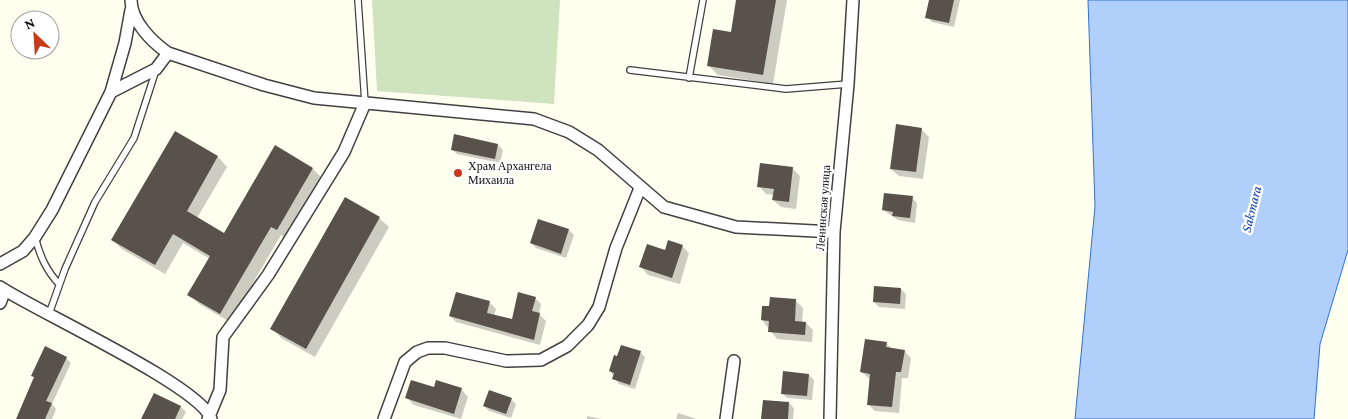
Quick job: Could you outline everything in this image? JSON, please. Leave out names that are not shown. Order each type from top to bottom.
[{"type":"street","name":"Ленинская улица","points":[[830,419],[834,232],[848,84],[853,0]]},
{"type":"street","points":[[131,5],[154,44],[168,53],[264,85],[306,96],[365,104],[534,119],[569,132],[598,150],[664,207],[736,227],[834,232]]},
{"type":"street","points":[[0,264],[23,251],[35,237],[52,210],[110,92],[125,43],[131,5]]},
{"type":"street","points":[[110,92],[156,70],[168,53]]},
{"type":"street","points":[[210,418],[220,390],[223,337],[268,275],[339,160],[365,104]]},
{"type":"street","points":[[384,419],[405,362],[417,352],[428,348],[444,348],[506,361],[540,360],[567,346],[588,325],[598,307],[616,248],[640,188]]},
{"type":"street","points":[[0,303],[2,288],[119,352],[198,401],[210,418]]},
{"type":"street","points":[[726,419],[734,361]]},
{"type":"lane","points":[[358,0],[365,104]]},
{"type":"lane","points":[[689,78],[703,0]]},
{"type":"lane","points":[[49,314],[59,284],[95,202],[134,138],[156,70]]},
{"type":"lane","points":[[630,70],[786,89],[848,84]]},
{"type":"lane","points":[[35,237],[40,257],[50,274],[59,284]]},
{"type":"green space","points":[[372,0],[560,0],[554,104],[377,91]]},
{"type":"water","name":"Sakmara","points":[[1088,0],[1348,0],[1348,250],[1320,344],[1314,419],[1075,419],[1095,206]]},
{"type":"building","points":[[736,0],[776,0],[763,75],[707,66],[713,29],[731,32]]},
{"type":"building","points":[[929,0],[954,0],[949,23],[925,18]]},
{"type":"building","points":[[896,124],[922,128],[916,172],[890,169]]},
{"type":"building","points":[[175,131],[218,156],[187,211],[224,233],[275,145],[313,168],[277,230],[271,227],[220,314],[187,295],[210,256],[173,234],[155,265],[111,240]]},
{"type":"building","points":[[454,134],[498,144],[495,159],[451,150]]},
{"type":"building","points":[[760,163],[793,167],[789,202],[772,200],[774,189],[757,187]]},
{"type":"building","points":[[884,193],[913,196],[910,218],[892,216],[893,212],[882,210]]},
{"type":"building","points":[[345,197],[380,217],[306,349],[270,329]]},
{"type":"building","points":[[538,219],[569,229],[561,254],[530,243]]},
{"type":"building","points":[[668,240],[683,245],[672,278],[639,267],[647,244],[665,250]]},
{"type":"building","points":[[874,286],[901,288],[900,304],[873,302]]},
{"type":"building","points":[[456,292],[490,301],[487,313],[512,319],[518,292],[536,297],[532,311],[540,313],[534,340],[449,316]]},
{"type":"building","points":[[770,297],[796,299],[795,321],[806,322],[805,335],[768,332],[769,321],[761,320],[762,306],[769,306]]},
{"type":"building","points":[[865,339],[887,342],[886,347],[905,350],[901,372],[896,372],[892,407],[867,405],[870,374],[860,372]]},
{"type":"building","points":[[621,345],[641,351],[630,385],[612,379],[614,373],[609,371],[614,355],[617,356]]},
{"type":"building","points":[[45,346],[67,357],[46,401],[52,403],[45,419],[16,419],[34,377],[31,376]]},
{"type":"building","points":[[783,371],[809,374],[807,396],[781,394]]},
{"type":"building","points":[[411,380],[434,387],[436,380],[462,388],[454,414],[405,398]]},
{"type":"building","points":[[489,390],[512,398],[506,414],[483,406]]},
{"type":"building","points":[[154,393],[181,406],[175,419],[141,419]]},
{"type":"building","points":[[763,400],[789,402],[788,419],[761,419]]},
{"type":"place","name":"Храм Архангела Михаила","points":[[458,173]]}]
